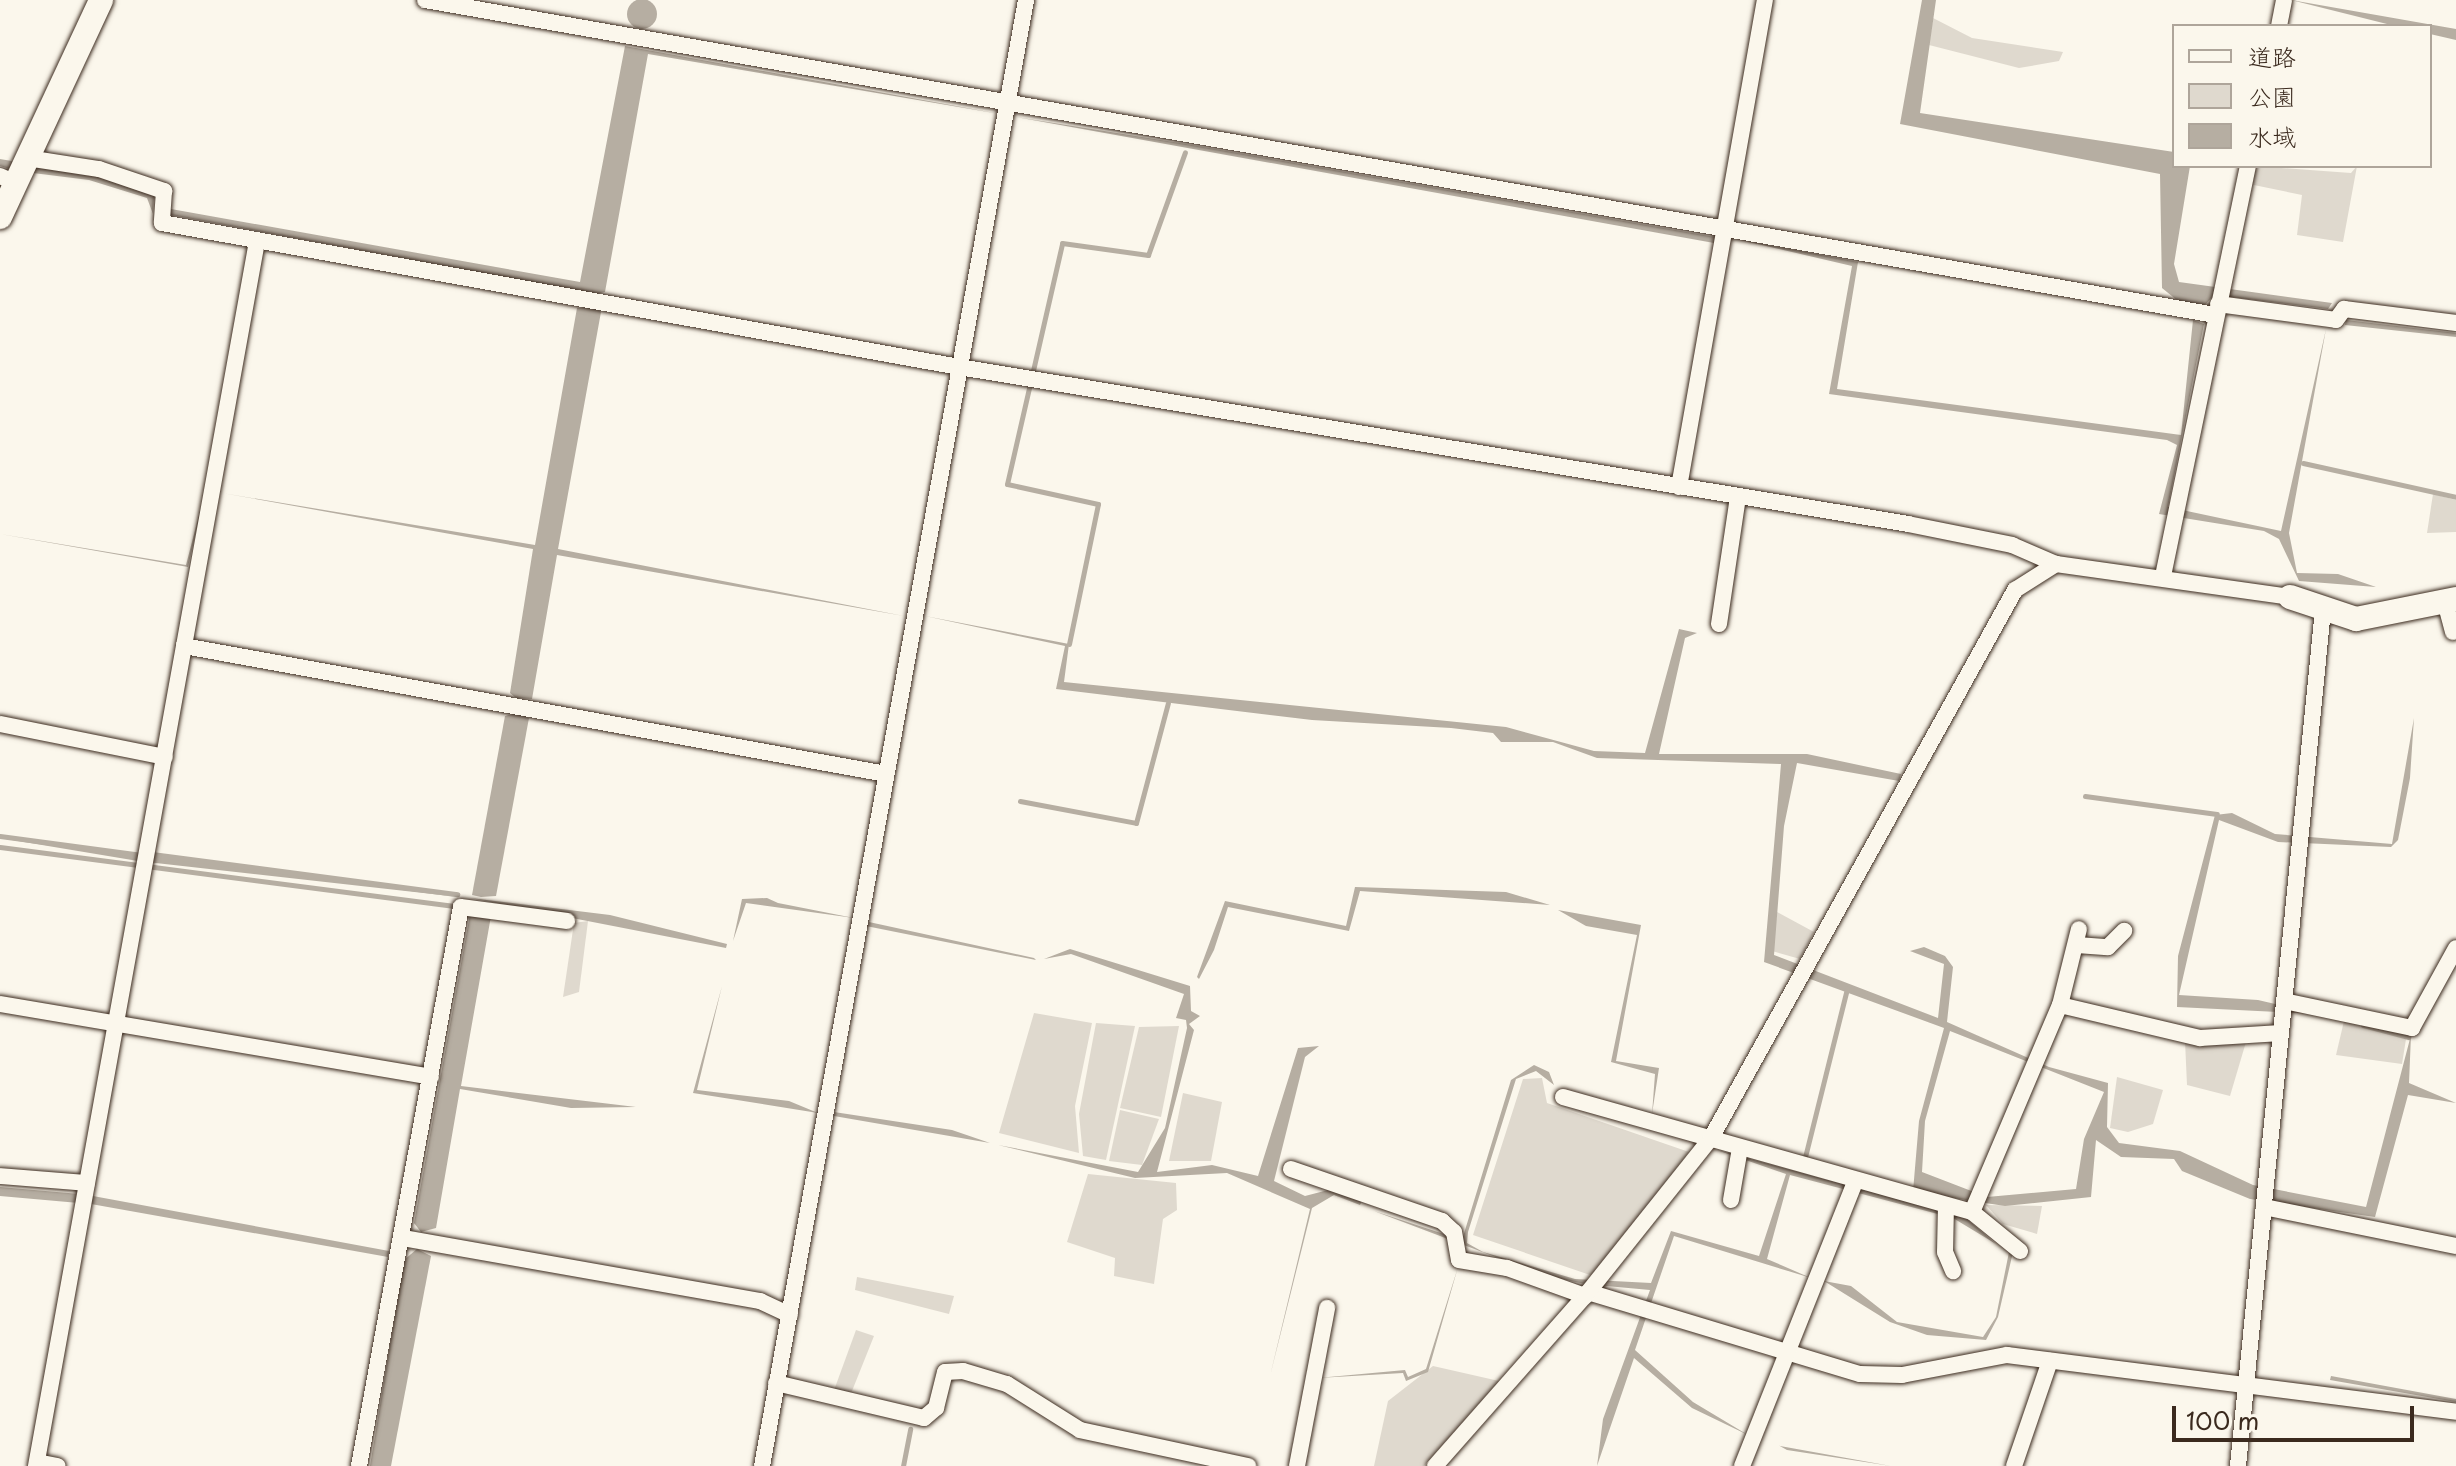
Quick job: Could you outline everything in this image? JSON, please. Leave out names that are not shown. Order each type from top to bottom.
[{"type":"main road","points":[[0,217],[8,180],[27,158],[101,0]]},
{"type":"main road","points":[[2290,597],[2323,610],[2377,619],[2450,601]]},
{"type":"street","points":[[425,0],[1007,105],[2217,310],[2336,320],[2344,309],[2456,323]]},
{"type":"street","points":[[762,1466],[1026,0]]},
{"type":"street","points":[[1679,487],[1765,0]]},
{"type":"street","points":[[2279,24],[2284,0]]},
{"type":"street","points":[[27,158],[99,169],[164,191],[162,223],[959,367],[2012,545],[2056,564],[2163,576],[2290,597]]},
{"type":"street","points":[[2163,576],[2248,168]]},
{"type":"street","points":[[58,1466],[37,1464],[257,241]]},
{"type":"street","points":[[1719,624],[1738,497]]},
{"type":"street","points":[[1435,1466],[1587,1294],[1711,1138],[2015,590],[2056,564]]},
{"type":"street","points":[[2450,601],[2453,632]]},
{"type":"street","points":[[2238,1466],[2323,610]]},
{"type":"street","points":[[184,646],[886,774]]},
{"type":"street","points":[[0,724],[165,757]]},
{"type":"street","points":[[359,1466],[461,907],[567,921]]},
{"type":"street","points":[[1972,1212],[2060,1005],[2078,937],[2108,947],[2124,931]]},
{"type":"street","points":[[2284,1001],[2412,1028],[2456,948]]},
{"type":"street","points":[[0,1004],[116,1020],[431,1077]]},
{"type":"street","points":[[2060,1005],[2200,1038],[2281,1033]]},
{"type":"street","points":[[1563,1097],[1855,1182],[1972,1212],[2020,1251]]},
{"type":"street","points":[[1731,1200],[1740,1148]]},
{"type":"street","points":[[1291,1169],[1442,1221],[1454,1232],[1459,1260],[1507,1268],[1860,1374],[1902,1375],[2007,1355],[2456,1412]]},
{"type":"street","points":[[0,1176],[87,1183]]},
{"type":"street","points":[[1742,1466],[1791,1351],[1855,1182]]},
{"type":"street","points":[[1946,1205],[1945,1252],[1953,1271]]},
{"type":"street","points":[[2264,1207],[2456,1246]]},
{"type":"street","points":[[403,1238],[760,1301],[790,1315]]},
{"type":"street","points":[[1297,1466],[1330,1328],[1327,1308]]},
{"type":"street","points":[[2014,1466],[2050,1361]]},
{"type":"street","points":[[776,1383],[924,1418],[936,1408],[945,1372],[963,1371],[1007,1384],[1080,1430],[1248,1466]]},
{"type":"green space","points":[[1933,18],[1972,38],[2063,52],[2059,61],[2019,68],[1929,45]]},
{"type":"green space","points":[[2253,168],[2351,173],[2357,168],[2343,242],[2297,235],[2302,195],[2249,184]]},
{"type":"green space","points":[[2433,494],[2456,500],[2456,532],[2427,533]]},
{"type":"green space","points":[[1777,912],[1814,932],[1800,959],[1772,951]]},
{"type":"green space","points":[[588,921],[579,992],[563,997],[574,923]]},
{"type":"green space","points":[[1034,1013],[1092,1023],[1075,1106],[1079,1153],[999,1133]]},
{"type":"green space","points":[[2344,1021],[2406,1039],[2402,1064],[2336,1055]]},
{"type":"green space","points":[[1096,1023],[1135,1026],[1106,1160],[1083,1156],[1079,1114]]},
{"type":"green space","points":[[1179,1026],[1161,1117],[1120,1108],[1139,1027]]},
{"type":"green space","points":[[2185,1041],[2246,1042],[2230,1096],[2187,1085]]},
{"type":"green space","points":[[2117,1077],[2163,1090],[2153,1124],[2128,1132],[2110,1128]]},
{"type":"green space","points":[[1542,1078],[1547,1103],[1689,1152],[1593,1276],[1473,1235],[1523,1079]]},
{"type":"green space","points":[[1183,1093],[1222,1102],[1211,1161],[1169,1161]]},
{"type":"green space","points":[[1120,1110],[1159,1119],[1142,1165],[1109,1161]]},
{"type":"green space","points":[[1088,1174],[1176,1183],[1177,1210],[1163,1219],[1154,1284],[1114,1276],[1115,1258],[1067,1242]]},
{"type":"green space","points":[[1986,1205],[2042,1206],[2037,1234],[2003,1224]]},
{"type":"green space","points":[[857,1277],[954,1296],[949,1314],[855,1290]]},
{"type":"green space","points":[[856,1330],[874,1336],[850,1396],[833,1393]]},
{"type":"green space","points":[[1433,1366],[1499,1381],[1424,1466],[1374,1466],[1388,1401]]},
{"type":"water","points":[[642,-1],[648,0],[656,8],[656,20],[648,28],[642,29],[636,28],[628,20],[627,14],[628,8],[636,0]]},
{"type":"water","points":[[1922,0],[1936,0],[1920,113],[2172,152],[2172,168],[2190,168],[2174,264],[2179,282],[2332,303],[2328,309],[2214,295],[2205,305],[2178,301],[2162,288],[2160,174],[1900,124]]},
{"type":"water","points":[[2291,0],[2428,24],[2387,24]]},
{"type":"water","points":[[2432,25],[2456,29],[2456,40],[2432,34]]},
{"type":"water","points":[[625,46],[1000,114],[648,54],[605,292],[596,294],[171,215],[171,209],[580,282]]},
{"type":"water","points":[[1016,117],[1715,237],[1714,243]]},
{"type":"water","points":[[0,159],[93,175],[154,196],[153,214],[147,198],[89,180],[17,171],[0,166]]},
{"type":"water","points":[[1732,238],[1858,262],[1837,389],[2181,435],[2193,320],[2204,324],[2168,507],[2281,531],[2326,329],[2289,533],[2297,573],[2338,574],[2376,587],[2299,581],[2279,539],[2264,531],[2159,514],[2177,445],[2167,440],[1829,394],[1852,266]]},
{"type":"water","points":[[594,307],[601,312],[558,549],[904,616],[557,555],[532,699],[516,698],[510,693],[533,549],[222,493],[535,545],[577,308]]},
{"type":"water","points":[[2346,320],[2456,333],[2456,337],[2345,325]]},
{"type":"water","points":[[206,488],[188,567],[0,534],[186,565]]},
{"type":"water","points":[[925,616],[1069,644],[1064,682],[1506,727],[1594,751],[1645,753],[1679,629],[1697,633],[1685,638],[1659,754],[1807,754],[1901,774],[1899,781],[1797,763],[1784,826],[1774,955],[1938,1018],[1944,964],[1910,951],[1924,947],[1945,956],[1953,967],[1947,1022],[2049,1067],[2108,1083],[2107,1127],[2119,1143],[2180,1151],[2253,1185],[2366,1207],[2411,1035],[2409,1083],[2456,1103],[2408,1095],[2375,1217],[2250,1199],[2182,1171],[2174,1159],[2121,1157],[2096,1140],[2091,1197],[2005,1206],[1940,1196],[1996,1244],[1953,1218],[1790,1175],[1767,1259],[1811,1278],[1674,1236],[1635,1350],[1693,1402],[1748,1435],[1692,1408],[1634,1358],[1597,1466],[1603,1419],[1650,1290],[1585,1284],[1543,1275],[1374,1211],[1462,1240],[1511,1080],[1534,1065],[1549,1072],[1554,1085],[1536,1071],[1516,1079],[1468,1232],[1467,1243],[1483,1252],[1575,1279],[1651,1283],[1671,1231],[1759,1256],[1786,1174],[1717,1150],[1912,1203],[1919,1121],[1944,1028],[1764,962],[1781,764],[1597,758],[1553,742],[1501,742],[1493,733],[1312,720],[1056,689],[1065,646]],"holes":[[[1950,1031],[2104,1092],[2084,1139],[2076,1189],[1987,1197],[1922,1172],[1925,1121]]]},
{"type":"water","points":[[519,712],[529,718],[496,896],[472,895],[505,716]]},
{"type":"water","points":[[2414,718],[2410,778],[2398,840],[2391,847],[2278,842],[2219,820],[2179,995],[2258,1000],[2318,1014],[2177,1007],[2178,956],[2215,815],[2232,813],[2275,834],[2392,844]]},
{"type":"water","points":[[0,838],[156,855],[459,897],[138,861]]},
{"type":"water","points":[[1355,887],[1506,892],[1550,905],[1360,891],[1349,931],[1228,907],[1214,950],[1199,979],[1197,977],[1225,901],[1346,926]]},
{"type":"water","points":[[470,898],[610,915],[727,944],[726,948]]},
{"type":"water","points":[[767,898],[778,903],[854,918],[746,903],[733,941],[742,899]]},
{"type":"water","points":[[1558,910],[1641,925],[1616,1061],[1659,1068],[1652,1114],[1655,1074],[1611,1062],[1637,935],[1586,926]]},
{"type":"water","points":[[470,914],[491,916],[461,1086],[636,1107],[571,1108],[460,1089],[436,1228],[421,1232],[414,1223]]},
{"type":"water","points":[[869,922],[1034,958],[1036,960],[866,926]]},
{"type":"water","points":[[1070,949],[1190,986],[1191,1011],[1200,1016],[1189,1024],[1194,1030],[1157,1172],[1212,1165],[1258,1176],[1298,1048],[1319,1046],[1305,1057],[1274,1181],[1305,1196],[1332,1189],[1363,1199],[1360,1205],[1334,1195],[1312,1208],[1270,1376],[1310,1209],[1227,1173],[1135,1178],[998,1145],[1138,1172],[1165,1128],[1187,1028],[1186,1020],[1176,1018],[1184,994],[1071,954],[1044,959]]},
{"type":"water","points":[[722,986],[697,1090],[789,1101],[818,1113],[693,1093]]},
{"type":"water","points":[[834,1112],[952,1130],[990,1143],[834,1116]]},
{"type":"water","points":[[0,1187],[77,1194],[76,1203],[0,1196]]},
{"type":"water","points":[[93,1196],[389,1251],[388,1257],[91,1204]]},
{"type":"water","points":[[417,1249],[431,1256],[391,1466],[370,1466],[404,1260]]},
{"type":"water","points":[[2009,1252],[2013,1252],[1998,1317],[1986,1340],[1927,1335],[1890,1322],[1824,1281],[1851,1286],[1897,1322],[1983,1337],[1996,1317]]},
{"type":"water","points":[[1458,1267],[1428,1372],[1406,1381],[1403,1373],[1318,1378],[1405,1370],[1408,1377],[1426,1369]]},
{"type":"water","points":[[2331,1376],[2456,1399],[2456,1402],[2330,1380]]},
{"type":"water","points":[[1764,1437],[1780,1446],[1891,1466],[1787,1450]]},
{"type":"waterway","points":[[1069,644],[1098,504],[1007,484],[1062,243],[1148,255],[1185,152]]},
{"type":"waterway","points":[[2303,463],[2456,497]]},
{"type":"waterway","points":[[1020,801],[1136,823],[1168,703]]},
{"type":"waterway","points":[[2085,796],[2217,814]]},
{"type":"waterway","points":[[0,836],[142,855]]},
{"type":"waterway","points":[[0,847],[456,906]]},
{"type":"waterway","points":[[152,854],[457,894]]},
{"type":"waterway","points":[[1804,1161],[1847,988]]},
{"type":"waterway","points":[[2363,1025],[2408,1037]]},
{"type":"waterway","points":[[903,1466],[910,1429]]}]
